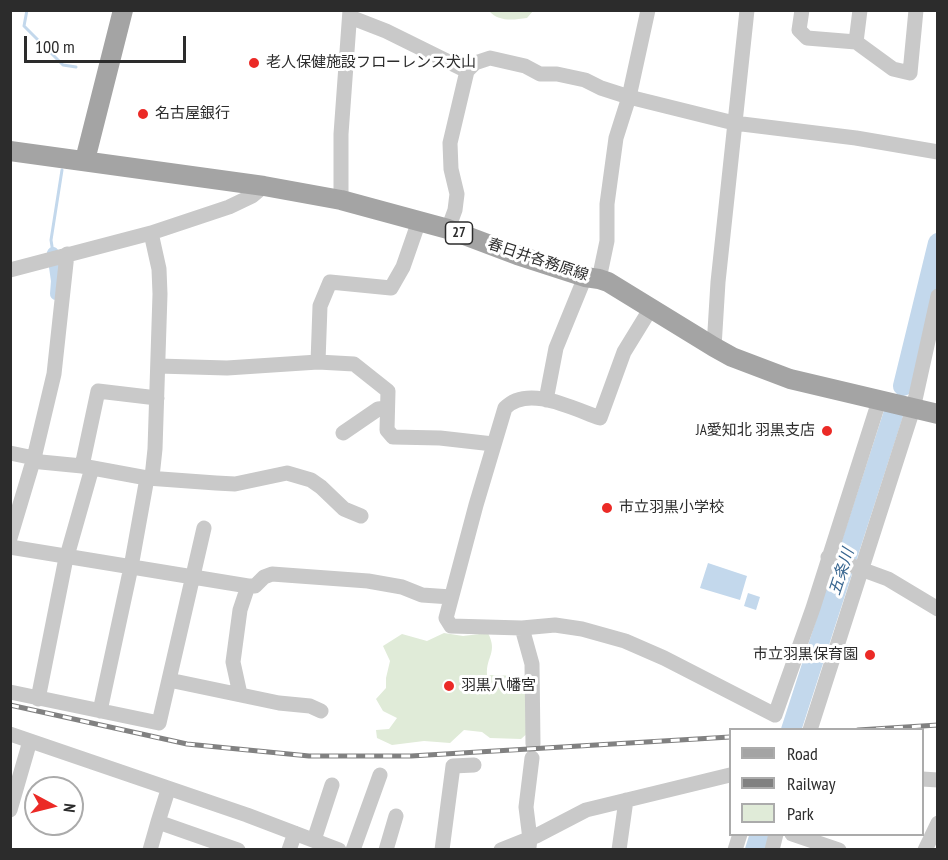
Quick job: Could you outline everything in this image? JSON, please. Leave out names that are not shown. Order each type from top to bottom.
[{"type":"main road","points":[[85,160],[123,10]]},
{"type":"main road","name":"春日井各務原線","points":[[10,151],[264,186],[340,200],[448,229],[517,255],[592,278],[651,308],[732,357],[790,379],[938,414]]},
{"type":"street","points":[[546,400],[556,348],[592,278],[607,241],[608,204],[616,138],[629,97],[648,10]]},
{"type":"street","points":[[714,347],[718,282],[747,10]]},
{"type":"street","points":[[801,10],[800,30],[807,38],[856,42],[893,69],[910,72],[916,10]]},
{"type":"street","points":[[856,42],[860,10]]},
{"type":"street","points":[[340,200],[341,134],[350,14],[467,71]]},
{"type":"street","points":[[448,229],[455,210],[457,194],[451,169],[450,143],[467,71],[476,63],[490,58],[525,66],[540,74],[557,74],[585,80],[629,97],[734,123],[856,138],[938,152]]},
{"type":"street","points":[[10,270],[151,233],[242,202],[264,186]]},
{"type":"street","points":[[318,362],[320,306],[330,282],[391,288],[403,267],[419,221]]},
{"type":"street","points":[[100,711],[155,448],[159,277],[151,233]]},
{"type":"street","points":[[10,538],[34,458],[54,374],[67,254]]},
{"type":"street","points":[[810,728],[913,409],[938,296]]},
{"type":"street","points":[[651,308],[624,352],[600,418],[534,398],[512,401],[505,408],[451,597],[446,618],[451,626],[522,628],[555,626],[573,628],[625,641],[664,658],[775,715],[813,608],[879,401]]},
{"type":"street","points":[[158,366],[227,368],[318,362],[354,364],[387,391],[387,430],[393,437],[440,438],[493,444]]},
{"type":"street","points":[[38,699],[87,467],[98,391],[157,398]]},
{"type":"street","points":[[343,433],[378,409],[387,408]]},
{"type":"street","points":[[10,453],[34,458],[41,462],[150,477],[235,484],[287,473],[311,480],[344,509],[361,516]]},
{"type":"street","points":[[10,692],[159,723],[204,528]]},
{"type":"street","points":[[10,547],[248,586],[255,586],[264,577],[272,574],[368,580],[402,587],[422,595],[451,597]]},
{"type":"street","points":[[828,557],[888,579],[938,609]]},
{"type":"street","points":[[240,693],[233,662],[240,610],[248,586]]},
{"type":"street","points":[[522,628],[532,664],[533,751],[526,807],[529,844]]},
{"type":"street","points":[[169,680],[240,693],[279,703],[310,706],[321,711]]},
{"type":"street","points":[[10,734],[339,849]]},
{"type":"street","points":[[10,810],[30,741]]},
{"type":"street","points":[[442,849],[453,766],[474,765]]},
{"type":"street","points":[[353,849],[380,775]]},
{"type":"street","points":[[501,849],[529,844],[586,810],[729,775]]},
{"type":"street","points":[[314,840],[332,785]]},
{"type":"street","points":[[150,849],[168,789]]},
{"type":"street","points":[[619,849],[626,800]]},
{"type":"street","points":[[386,849],[396,816]]},
{"type":"street","points":[[158,822],[238,849]]},
{"type":"street","points":[[925,849],[938,823]]},
{"type":"street","points":[[289,849],[295,833]]},
{"type":"street","points":[[798,836],[839,849]]},
{"type":"green space","points":[[489,11],[533,11],[527,18],[511,20],[497,17]]},
{"type":"green space","points":[[444,633],[463,636],[488,633],[492,650],[487,675],[525,676],[530,731],[521,739],[490,738],[482,732],[464,730],[450,743],[424,741],[392,745],[377,738],[376,730],[389,729],[397,718],[383,711],[376,699],[386,688],[390,661],[383,646],[402,634],[427,641]]},
{"type":"water","points":[[708,563],[747,576],[740,600],[700,588]]},
{"type":"water","points":[[748,593],[760,597],[756,610],[744,606]]},
{"type":"waterway","points":[[27,10],[24,26],[63,65],[76,67]]},
{"type":"waterway","points":[[53,253],[51,240],[62,170]]},
{"type":"waterway","name":"五条川","points":[[903,386],[938,243]]},
{"type":"waterway","points":[[53,253],[57,281],[56,294]]},
{"type":"waterway","name":"五条川","points":[[792,728],[893,415]]},
{"type":"waterway","name":"五条川","points":[[755,850],[759,836]]},
{"type":"railway","points":[[10,705],[187,744],[309,756],[411,756],[729,737]]},
{"type":"railway","points":[[890,728],[938,725]]},
{"type":"place","name":"老人保健施設フローレンス犬山","points":[[254,63]]},
{"type":"place","name":"名古屋銀行","points":[[143,114]]},
{"type":"place","name":"JA愛知北 羽黒支店","points":[[827,431]]},
{"type":"place","name":"市立羽黒小学校","points":[[607,508]]},
{"type":"place","name":"市立羽黒保育園","points":[[870,655]]},
{"type":"place","name":"羽黒八幡宮","points":[[449,686]]}]
